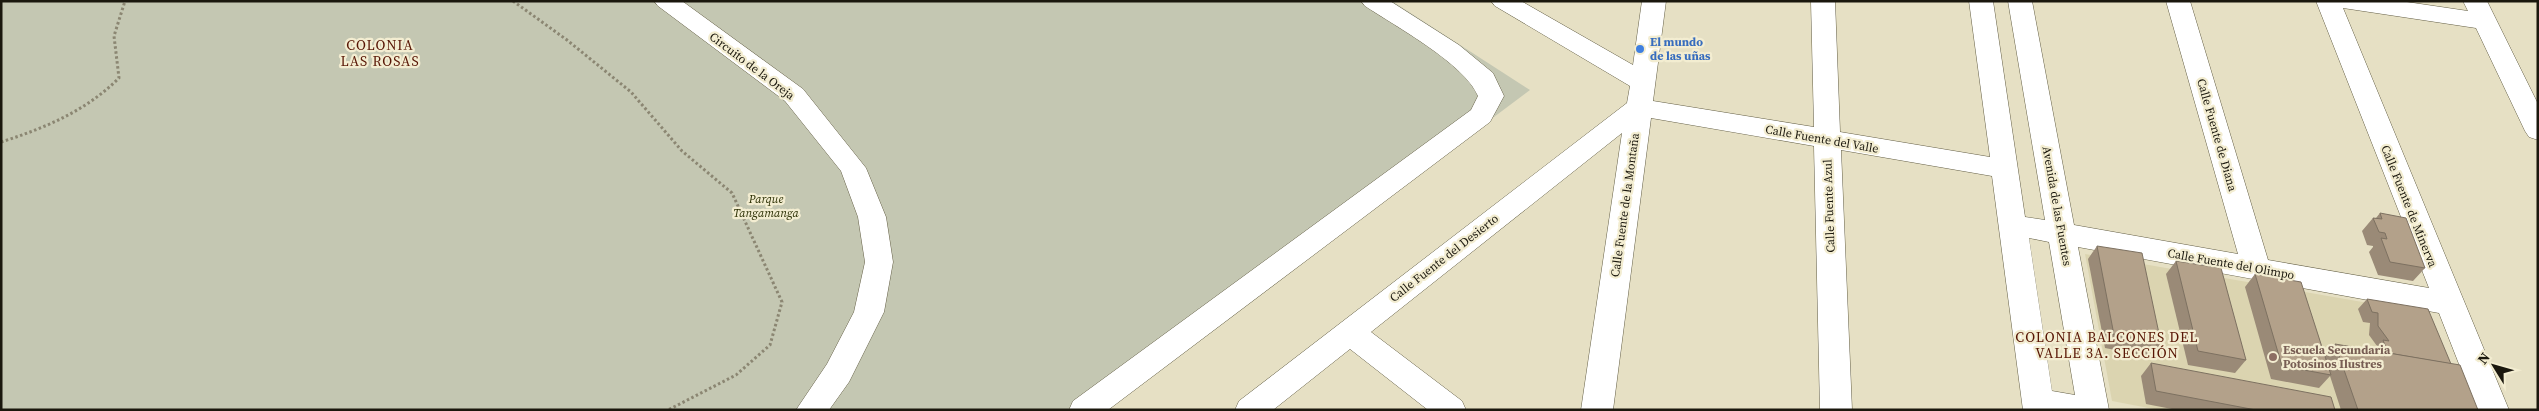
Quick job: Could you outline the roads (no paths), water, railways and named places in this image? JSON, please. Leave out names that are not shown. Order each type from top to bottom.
[{"type":"street","points":[[1084,410],[1431,155],[1481,116],[1491,96],[1484,79],[1450,51],[1373,1]]},
{"type":"street","name":"Calle Fuente del Valle","points":[[1503,1],[1640,94],[1826,140],[2005,170]]},
{"type":"street","name":"Calle Fuente de la Montaña","points":[[1597,410],[1654,1]]},
{"type":"street","name":"Calle Fuente Azul","points":[[1824,1],[1826,140],[1836,410]]},
{"type":"street","points":[[1981,1],[2039,405],[2085,410]]},
{"type":"street","name":"Avenida de las Fuentes","points":[[2020,1],[2094,410]]},
{"type":"street","name":"Calle Fuente de Diana","points":[[2178,1],[2256,269]]},
{"type":"street","name":"Calle Fuente de Minerva","points":[[2328,1],[2448,303],[2493,410]]},
{"type":"street","points":[[2346,1],[2479,11],[2538,131]]},
{"type":"street","name":"Circuito de la Oreja","points":[[678,3],[794,95],[852,168],[872,217],[879,262],[869,312],[838,373],[811,410]]},
{"type":"street","name":"Calle Fuente del Desierto","points":[[1250,410],[1350,332],[1640,94]]},
{"type":"street","name":"Calle Fuente del Olimpo","points":[[2013,225],[2448,303]]},
{"type":"street","points":[[1350,332],[1451,410]]},
{"type":"place","name":"El mundo de las uñas","points":[[1640,49]]},
{"type":"place","name":"Escuela Secundaria Potosinos Ilustres","points":[[2273,357]]},
{"type":"district","name":"COLONIA LAS ROSAS","points":[[380,54]]},
{"type":"district","name":"COLONIA BALCONES DEL VALLE 3A. SECCIÓN","points":[[2107,346]]},
{"type":"park label","name":"Parque Tangamanga","points":[[766,206]]}]
